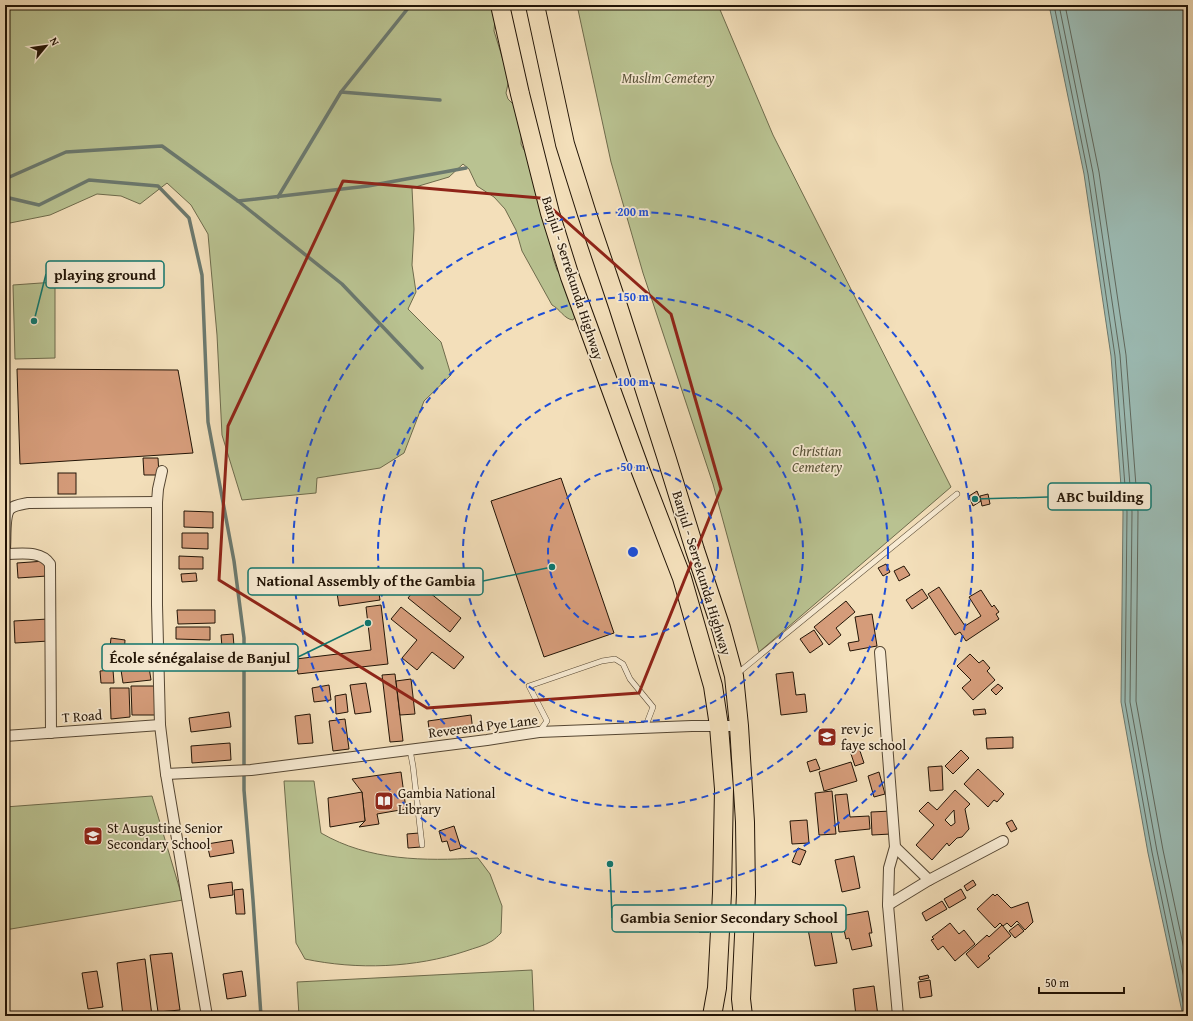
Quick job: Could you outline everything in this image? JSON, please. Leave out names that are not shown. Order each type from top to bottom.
[{"type":"highway","name":"Banjul - Serrekunda Highway","points":[[500,5],[520,94],[550,213],[570,277],[640,470],[682,578],[713,686],[719,726],[724,789],[722,893],[716,988],[712,1016]]},
{"type":"highway","name":"Banjul - Serrekunda Highway","points":[[535,5],[566,144],[587,214],[721,628],[734,676],[739,726],[745,836],[746,894],[741,999],[743,1016]]},
{"type":"highway","points":[[640,470],[666,456]]},
{"type":"street","points":[[162,471],[157,502],[157,605],[160,725],[166,774],[206,1016]]},
{"type":"street","points":[[5,548],[7,514],[10,509],[16,506],[28,503],[157,502]]},
{"type":"street","points":[[5,554],[36,554],[46,558],[50,564],[51,733]]},
{"type":"street","points":[[880,652],[895,847],[889,868],[888,905],[898,1016]]},
{"type":"street","name":"T Road","points":[[5,736],[160,725]]},
{"type":"street","name":"Reverend Pye Lane","points":[[166,774],[236,772],[539,732],[739,726]]},
{"type":"street","points":[[888,905],[929,880],[1003,841]]},
{"type":"street","points":[[895,847],[929,880]]},
{"type":"lane","points":[[734,676],[957,494]]},
{"type":"lane","points":[[539,732],[547,721],[529,686],[602,661],[615,659],[623,664],[630,679],[653,707],[645,728]]},
{"type":"lane","points":[[410,750],[422,845]]},
{"type":"highlighted area","points":[[343,181],[540,198],[671,314],[721,489],[639,693],[427,708],[219,580],[228,426]]},
{"type":"green space","points":[[5,5],[493,5],[495,18],[494,31],[509,79],[506,93],[508,99],[516,107],[522,117],[521,144],[524,150],[530,155],[532,178],[536,184],[552,247],[553,258],[557,270],[571,290],[575,317],[573,320],[567,318],[552,305],[522,251],[516,230],[505,209],[494,197],[477,186],[469,169],[463,164],[449,177],[412,188],[414,229],[412,265],[416,292],[408,309],[441,342],[451,375],[424,401],[404,453],[380,468],[317,478],[316,493],[242,500],[222,435],[217,335],[208,234],[191,205],[167,183],[140,204],[121,196],[97,194],[50,215],[5,224]]},
{"type":"green space","name":"Christian Cemetery","points":[[577,5],[718,5],[773,135],[951,487],[759,652],[713,484],[643,273],[611,162]]},
{"type":"green space","points":[[55,282],[55,358],[15,359],[13,285]]},
{"type":"green space","points":[[284,781],[314,781],[321,833],[339,842],[358,849],[397,857],[417,859],[478,858],[490,874],[502,906],[501,933],[489,943],[482,946],[447,957],[406,964],[365,966],[325,963],[305,959],[296,943]]},
{"type":"green space","points":[[152,796],[183,900],[5,930],[5,807]]},
{"type":"green space","points":[[532,970],[534,1016],[299,1016],[297,982]]},
{"type":"water","points":[[1049,5],[1188,5],[1188,1016],[1183,1016],[1148,853],[1121,702],[1123,512],[1111,356],[1084,174]]},
{"type":"building","points":[[17,369],[178,370],[193,453],[20,464]]},
{"type":"building","points":[[143,458],[158,458],[159,475],[144,475]]},
{"type":"building","points":[[58,473],[76,473],[76,494],[58,494]]},
{"type":"building","points":[[561,478],[614,633],[544,657],[491,501]]},
{"type":"building","points":[[977,491],[981,501],[973,506],[969,496]]},
{"type":"building","points":[[988,494],[990,504],[982,506],[980,496]]},
{"type":"building","points":[[184,511],[213,512],[213,528],[184,527]]},
{"type":"building","points":[[182,533],[208,533],[208,549],[182,548]]},
{"type":"building","points":[[179,556],[203,557],[203,569],[179,569]]},
{"type":"building","points":[[45,561],[47,576],[18,578],[17,563]]},
{"type":"building","points":[[886,564],[890,572],[883,576],[878,568]]},
{"type":"building","points":[[904,566],[910,575],[899,581],[894,571]]},
{"type":"building","points":[[196,573],[197,581],[182,582],[181,574]]},
{"type":"building","points":[[419,584],[461,618],[450,632],[408,598]]},
{"type":"building","points":[[378,587],[380,600],[339,606],[337,593]]},
{"type":"building","points":[[939,587],[965,626],[981,616],[969,597],[981,590],[992,607],[994,605],[999,612],[996,614],[999,619],[966,641],[960,632],[955,635],[928,594]]},
{"type":"building","points":[[922,589],[928,598],[912,609],[906,600]]},
{"type":"building","points":[[846,601],[855,612],[836,628],[841,635],[829,645],[814,627]]},
{"type":"building","points":[[381,605],[388,664],[298,674],[296,659],[371,650],[366,607]]},
{"type":"building","points":[[401,607],[464,657],[454,669],[432,652],[417,670],[402,658],[417,640],[391,619]]},
{"type":"building","points":[[177,610],[215,610],[215,623],[178,624]]},
{"type":"building","points":[[872,614],[877,646],[850,651],[848,643],[859,641],[855,617]]},
{"type":"building","points":[[48,619],[49,641],[15,643],[14,621]]},
{"type":"building","points":[[176,627],[210,627],[210,640],[176,639]]},
{"type":"building","points":[[814,630],[823,644],[810,653],[800,639]]},
{"type":"building","points":[[233,634],[235,658],[223,659],[221,635]]},
{"type":"building","points":[[111,638],[125,640],[124,657],[109,656]]},
{"type":"building","points":[[970,654],[979,663],[983,660],[990,668],[987,671],[995,680],[973,700],[962,688],[971,680],[957,666]]},
{"type":"building","points":[[149,667],[151,680],[123,683],[121,670]]},
{"type":"building","points":[[113,670],[114,683],[101,683],[100,671]]},
{"type":"building","points":[[793,672],[796,695],[805,694],[807,712],[781,715],[776,674]]},
{"type":"building","points":[[395,674],[403,741],[390,742],[382,675]]},
{"type":"building","points":[[411,679],[415,714],[400,715],[396,681]]},
{"type":"building","points":[[366,683],[371,712],[355,714],[350,685]]},
{"type":"building","points":[[998,684],[1003,688],[996,695],[991,690]]},
{"type":"building","points":[[329,685],[331,700],[314,702],[312,688]]},
{"type":"building","points":[[131,686],[155,686],[156,715],[132,715]]},
{"type":"building","points":[[110,688],[129,688],[130,717],[111,719]]},
{"type":"building","points":[[346,694],[348,712],[336,714],[335,696]]},
{"type":"building","points":[[985,709],[986,714],[974,715],[973,710]]},
{"type":"building","points":[[229,712],[231,727],[191,732],[189,718]]},
{"type":"building","points":[[310,714],[313,743],[298,744],[295,716]]},
{"type":"building","points":[[471,715],[473,731],[430,736],[428,721]]},
{"type":"building","points":[[345,719],[349,749],[333,751],[329,721]]},
{"type":"building","points":[[1013,737],[1013,748],[987,749],[986,738]]},
{"type":"building","points":[[230,743],[231,760],[192,763],[191,746]]},
{"type":"building","points":[[858,745],[864,763],[855,766],[849,748]]},
{"type":"building","points":[[961,750],[969,758],[953,774],[945,766]]},
{"type":"building","points":[[816,759],[820,769],[810,772],[807,762]]},
{"type":"building","points":[[851,762],[857,781],[824,791],[819,772]]},
{"type":"building","points":[[942,766],[943,790],[930,791],[928,767]]},
{"type":"building","points":[[978,769],[1004,794],[997,802],[994,800],[988,807],[964,784]]},
{"type":"building","name":"Gambia National Library","points":[[401,772],[406,809],[377,814],[379,824],[359,827],[365,821],[362,792],[352,779]]},
{"type":"building","points":[[879,772],[885,794],[874,797],[868,776]]},
{"type":"building","points":[[955,790],[970,804],[965,809],[969,829],[962,837],[957,838],[949,846],[947,843],[932,860],[916,845],[934,825],[919,811],[928,802],[937,810]],"holes":[[[954,810],[955,823],[951,826],[945,820]]]},
{"type":"building","points":[[832,791],[836,834],[819,835],[815,793]]},
{"type":"building","points":[[362,792],[365,821],[330,827],[328,798]]},
{"type":"building","points":[[847,794],[850,817],[869,816],[870,829],[839,832],[835,795]]},
{"type":"building","points":[[891,811],[891,834],[872,835],[871,812]]},
{"type":"building","points":[[807,820],[809,843],[792,844],[790,821]]},
{"type":"building","points":[[1012,820],[1017,829],[1011,832],[1006,823]]},
{"type":"building","points":[[454,826],[461,848],[450,851],[447,841],[442,842],[439,831]]},
{"type":"building","points":[[419,833],[421,847],[408,848],[407,834]]},
{"type":"building","points":[[232,840],[234,853],[210,857],[207,844]]},
{"type":"building","points":[[798,848],[806,851],[800,865],[792,862]]},
{"type":"building","points":[[854,856],[860,888],[842,892],[835,860]]},
{"type":"building","points":[[973,880],[976,885],[967,891],[964,886]]},
{"type":"building","points":[[232,882],[233,895],[210,898],[208,885]]},
{"type":"building","points":[[243,889],[245,914],[236,914],[234,890]]},
{"type":"building","points":[[961,889],[966,898],[949,908],[944,899]]},
{"type":"building","points":[[993,894],[995,896],[997,894],[1011,908],[1028,902],[1033,922],[1025,930],[1017,921],[1011,927],[1007,923],[1003,926],[1000,923],[995,928],[977,909]]},
{"type":"building","points":[[942,901],[947,909],[926,921],[922,913]]},
{"type":"building","points":[[868,911],[872,933],[869,933],[872,946],[852,950],[849,938],[846,939],[841,916]]},
{"type":"building","points":[[698,917],[709,917],[709,932],[699,932]]},
{"type":"building","points":[[829,920],[837,963],[815,966],[807,924]]},
{"type":"building","points":[[950,923],[959,934],[964,930],[975,944],[955,961],[943,946],[938,950],[931,940],[934,939],[932,937]]},
{"type":"building","points":[[1018,924],[1024,931],[1015,938],[1009,931]]},
{"type":"building","points":[[1002,925],[1011,936],[988,956],[990,958],[978,968],[966,954],[987,935],[989,937]]},
{"type":"building","points":[[172,953],[180,1010],[158,1012],[150,955]]},
{"type":"building","points":[[145,959],[152,1016],[123,1016],[117,963]]},
{"type":"building","points":[[97,971],[103,1007],[88,1009],[82,973]]},
{"type":"building","points":[[242,971],[246,996],[227,999],[223,974]]},
{"type":"building","points":[[928,975],[929,978],[920,980],[919,977]]},
{"type":"building","points":[[930,980],[932,996],[920,998],[918,982]]},
{"type":"building","points":[[874,986],[878,1016],[856,1016],[853,989]]},
{"type":"waterway","points":[[278,197],[341,92],[409,7]]},
{"type":"waterway","points":[[341,92],[440,100]]},
{"type":"waterway","points":[[5,179],[66,152],[162,146],[238,201],[342,284],[422,368]]},
{"type":"waterway","points":[[238,201],[368,186],[466,168]]},
{"type":"waterway","points":[[5,197],[39,205],[89,180],[158,186],[189,218],[202,275],[208,422],[234,561],[244,638],[244,790],[261,1016]]},
{"type":"place","name":"playing ground","points":[[34,321]]},
{"type":"place","name":"ABC building","points":[[975,499]]},
{"type":"place","name":"National Assembly of the Gambia","points":[[552,567]]},
{"type":"place","name":"École sénégalaise de Banjul","points":[[368,623]]},
{"type":"place","name":"rev jc faye school","points":[[827,737]]},
{"type":"place","name":"Gambia National Library","points":[[384,801]]},
{"type":"place","name":"St Augustine Senior Secondary School","points":[[93,836]]},
{"type":"place","name":"Gambia Senior Secondary School","points":[[610,864]]},
{"type":"park label","name":"Muslim Cemetery","points":[[668,78]]}]
